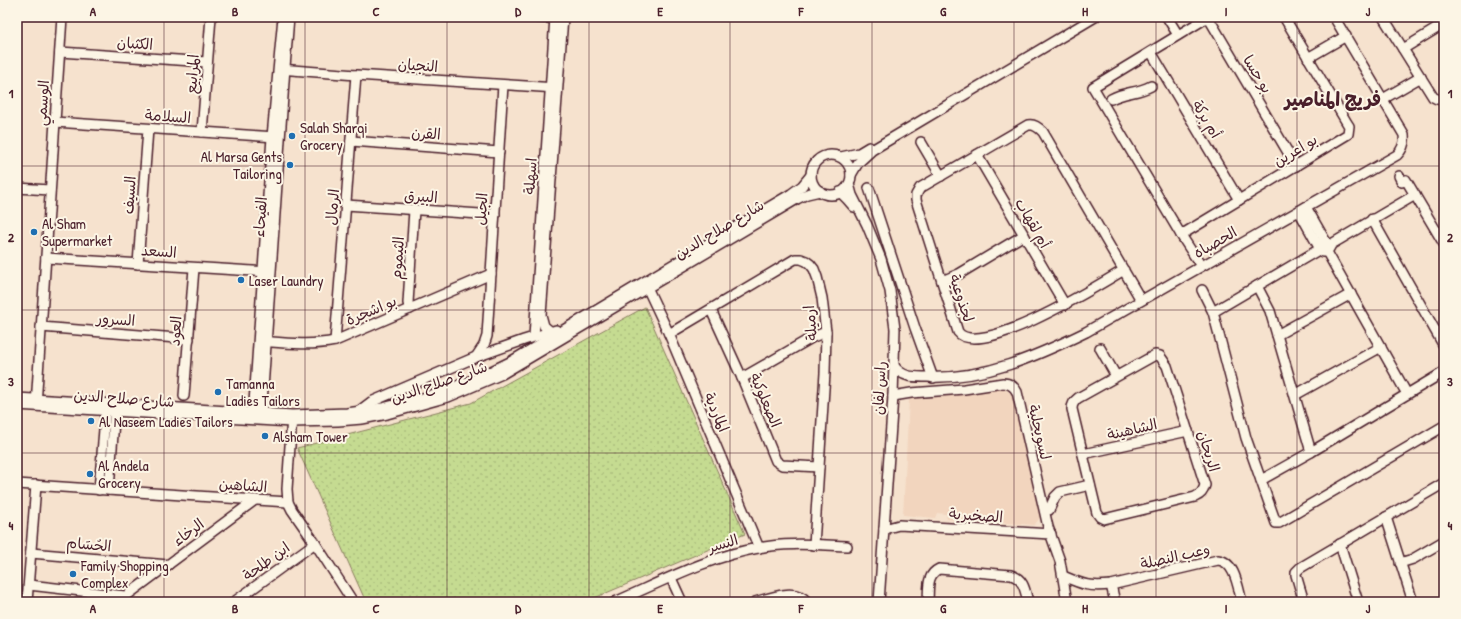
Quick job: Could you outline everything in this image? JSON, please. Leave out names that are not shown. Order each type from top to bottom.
[{"type":"street","name":"الوسمي","points":[[36,403],[62,17]]},
{"type":"street","name":"المرابيع","points":[[202,132],[211,17]]},
{"type":"street","name":"الفيحاء","points":[[257,416],[281,69],[283,17]]},
{"type":"street","name":"الفيحاء","points":[[281,69],[290,17]]},
{"type":"street","points":[[534,17],[559,18]]},
{"type":"street","points":[[1084,17],[870,147],[854,155],[841,157],[834,155],[822,157],[817,160],[813,166],[811,175],[814,184],[820,191],[828,194],[840,192],[850,180],[858,163],[872,150],[1094,17]]},
{"type":"street","points":[[1167,17],[1178,35]]},
{"type":"street","points":[[1201,266],[1181,235],[1107,101],[1093,87],[1208,17]]},
{"type":"street","name":"بو حسا","points":[[1208,17],[1296,166]]},
{"type":"street","name":"بو اعرين","points":[[1181,235],[1345,137],[1349,130],[1347,123],[1284,17]]},
{"type":"street","name":"الحصباه","points":[[896,369],[906,376],[933,378],[949,377],[982,372],[1029,358],[1058,346],[1086,332],[1303,209],[1400,152],[1404,144],[1404,135],[1334,17]]},
{"type":"street","points":[[1383,17],[1433,97],[1444,100]]},
{"type":"street","name":"اسهلة","points":[[534,337],[559,18]]},
{"type":"street","points":[[1403,49],[1444,24]]},
{"type":"street","points":[[1308,58],[1346,36]]},
{"type":"street","name":"الكثبان","points":[[60,52],[207,62]]},
{"type":"street","name":"أم بركة","points":[[1151,52],[1239,200]]},
{"type":"street","name":"النجيان","points":[[281,69],[554,88]]},
{"type":"street","name":"الرمال","points":[[335,341],[356,75]]},
{"type":"street","points":[[1383,99],[1421,77]]},
{"type":"street","name":"الجيل","points":[[476,357],[484,345],[487,336],[503,85]]},
{"type":"street","points":[[1107,101],[1122,94],[1140,92],[1151,86]]},
{"type":"street","name":"اسهلة","points":[[551,332],[544,326],[541,316],[554,88]]},
{"type":"street","name":"السلامة","points":[[55,122],[276,137]]},
{"type":"street","name":"لجذوعية","points":[[1124,270],[1065,305],[1007,331],[977,339],[961,336],[958,332],[916,195],[920,188],[1028,125],[1038,127],[1042,132],[1124,270],[1141,300]]},
{"type":"street","name":"السيف","points":[[138,264],[148,129]]},
{"type":"street","name":"القرن","points":[[351,141],[499,152]]},
{"type":"street","points":[[921,142],[941,176]]},
{"type":"street","name":"أم لقهاب","points":[[977,155],[1065,305]]},
{"type":"street","points":[[841,157],[849,165],[850,180]]},
{"type":"street","name":"شارع صلاح الدين","points":[[17,405],[36,403],[291,419],[358,416],[426,396],[473,380],[513,364],[791,194],[802,186],[811,175]]},
{"type":"street","points":[[1399,176],[1402,182],[1406,180],[1444,244]]},
{"type":"street","name":"راس لفان","points":[[850,180],[852,195],[867,225],[881,259],[890,291],[895,330],[895,396],[879,602]]},
{"type":"street","points":[[17,188],[50,190]]},
{"type":"street","points":[[869,188],[933,378]]},
{"type":"street","name":"شارع صلاح الدين","points":[[513,364],[565,329],[797,199],[807,194],[820,191]]},
{"type":"street","name":"راس لفان","points":[[840,192],[854,208],[870,242],[881,275],[889,311],[890,346],[888,396],[874,602]]},
{"type":"street","points":[[1213,312],[1415,195]]},
{"type":"street","name":"البيرق","points":[[346,205],[495,216]]},
{"type":"street","points":[[1303,209],[1407,394]]},
{"type":"street","name":"الثيموم","points":[[410,309],[408,303],[414,210]]},
{"type":"street","points":[[1372,219],[1444,346]]},
{"type":"street","points":[[942,281],[959,274],[1024,235]]},
{"type":"street","name":"السعد","points":[[46,258],[267,272]]},
{"type":"street","name":"ارميلة","points":[[669,334],[795,259],[801,259],[810,264],[817,277],[822,298],[826,332],[825,373],[814,545]]},
{"type":"street","name":"العود","points":[[184,396],[194,268]]},
{"type":"street","name":"بو اشجرة","points":[[261,341],[305,344],[321,344],[335,341],[491,274]]},
{"type":"street","name":"الماردية","points":[[646,284],[669,334],[759,548]]},
{"type":"street","points":[[1257,286],[1270,311],[1278,335],[1311,452]]},
{"type":"street","points":[[1202,290],[1213,312],[1246,438],[1276,523],[1280,523],[1444,426]]},
{"type":"street","points":[[1278,335],[1351,294]]},
{"type":"street","name":"الصعلوكية","points":[[711,310],[742,378],[776,461],[782,465],[819,467]]},
{"type":"street","name":"السرور","points":[[41,327],[189,338]]},
{"type":"street","name":"شارع صلاح الدين","points":[[358,416],[371,402],[476,357],[524,340],[565,329]]},
{"type":"street","points":[[742,378],[813,337],[826,332]]},
{"type":"street","points":[[487,336],[492,344],[500,348]]},
{"type":"street","points":[[513,364],[512,354],[524,340]]},
{"type":"street","points":[[1295,395],[1381,347]]},
{"type":"street","points":[[1100,348],[1116,376]]},
{"type":"street","name":"الريحان","points":[[1150,356],[1160,356],[1167,366],[1205,485],[1201,494],[1195,497],[1104,519],[1100,517],[1090,485],[1072,409],[1074,401],[1116,376],[1150,356]]},
{"type":"street","points":[[1260,480],[1311,452],[1444,372]]},
{"type":"street","name":"لسويحلية","points":[[895,396],[1006,383],[1012,385],[1016,390],[1050,534],[1060,561],[1067,602]]},
{"type":"street","name":"شارع صلاح الدين","points":[[17,398],[36,403]]},
{"type":"street","points":[[99,490],[110,408]]},
{"type":"street","points":[[109,490],[110,408]]},
{"type":"street","name":"الشاهين","points":[[17,484],[288,502],[287,489],[291,419]]},
{"type":"street","name":"الشاهينة","points":[[1083,454],[1188,431]]},
{"type":"street","points":[[1304,602],[1296,575],[1296,572],[1300,568],[1444,484]]},
{"type":"street","points":[[27,602],[36,485]]},
{"type":"street","points":[[1045,511],[1049,510],[1055,497],[1060,492],[1090,485]]},
{"type":"street","name":"الرخاء","points":[[122,599],[255,500]]},
{"type":"street","points":[[288,502],[353,602]]},
{"type":"street","points":[[1386,517],[1413,602]]},
{"type":"street","name":"الصخبرية","points":[[885,519],[899,525]]},
{"type":"street","name":"الصخبرية","points":[[884,528],[899,525],[1050,534]]},
{"type":"street","points":[[1400,563],[1413,559],[1444,541]]},
{"type":"street","name":"ابن طلحة","points":[[234,602],[315,543]]},
{"type":"street","points":[[1340,544],[1358,602]]},
{"type":"street","name":"النسر","points":[[615,602],[737,552],[777,546],[847,546]]},
{"type":"street","name":"الحُسَام","points":[[31,553],[168,565]]},
{"type":"street","name":"وعب النصلة","points":[[1063,576],[1091,586],[1111,585],[1222,560],[1232,569],[1242,602]]},
{"type":"street","points":[[928,602],[930,576],[939,569],[1016,576],[1021,580],[1028,602]]},
{"type":"street","points":[[671,578],[682,602]]},
{"type":"street","points":[[29,585],[122,599]]},
{"type":"street","points":[[1111,585],[1115,602]]},
{"type":"street","points":[[755,602],[788,594],[796,594],[801,596],[807,602]]},
{"type":"shaded area","points":[[999,386],[1012,394],[1042,516],[1034,525],[947,519],[946,514],[937,513],[935,518],[903,515],[909,400],[911,398],[977,393]]},
{"type":"green space","points":[[645,307],[745,534],[585,602],[366,602],[297,448],[471,403]]},
{"type":"place","name":"Salah Sharqi Grocery","points":[[292,136]]},
{"type":"place","name":"Al Marsa Gents Tailoring","points":[[290,165]]},
{"type":"place","name":"Al Sham Supermarket","points":[[34,232]]},
{"type":"place","name":"Laser Laundry","points":[[241,280]]},
{"type":"place","name":"Tamanna Ladies Tailors","points":[[218,392]]},
{"type":"place","name":"Al Naseem Ladies Tailors","points":[[91,421]]},
{"type":"place","name":"Alsham Tower","points":[[265,436]]},
{"type":"place","name":"Al Andela Grocery","points":[[90,474]]},
{"type":"place","name":"Family Shopping Complex","points":[[73,574]]},
{"type":"district","name":"فريج المناصير","points":[[1333,99]]}]
